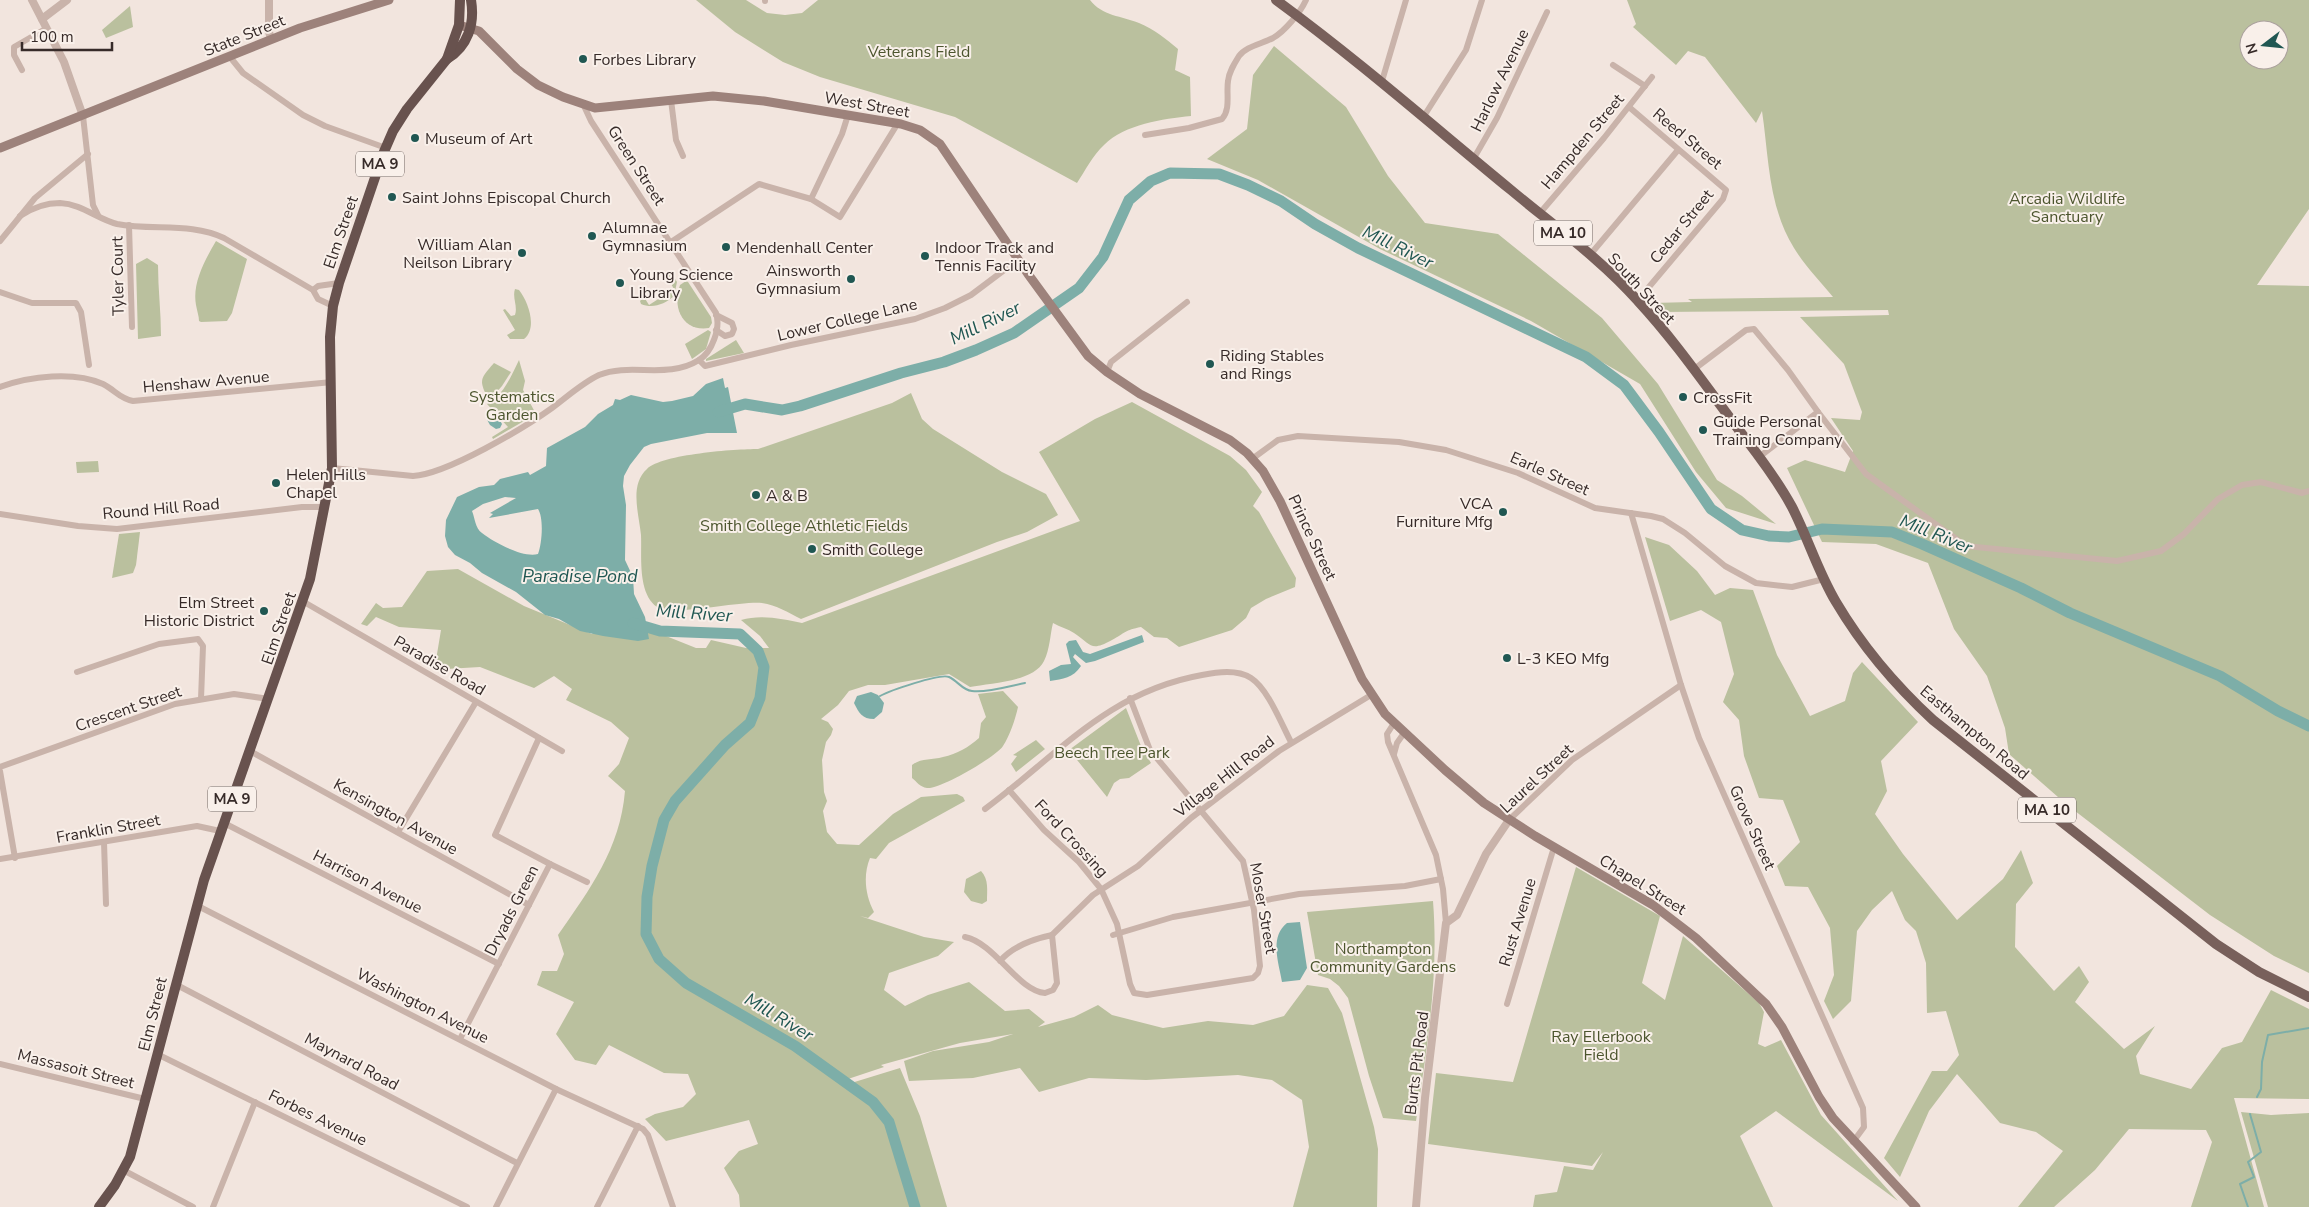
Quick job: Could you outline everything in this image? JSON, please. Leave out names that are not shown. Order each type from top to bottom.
[{"type":"highway","name":"Elm Street","points":[[447,59],[459,25],[460,0]]},
{"type":"highway","name":"MA 9","points":[[471,0],[473,17],[471,27]]},
{"type":"highway","name":"Elm Street","points":[[100,1207],[124,1170],[130,1157],[196,905],[222,827],[304,602],[326,507],[332,468],[330,336],[333,306],[339,283],[386,148],[401,118],[447,59],[459,49],[471,27]]},
{"type":"main road","name":"State Street","points":[[0,148],[332,16],[389,0]]},
{"type":"main road","name":"South Street","points":[[1276,0],[1382,81],[1590,255],[1638,300],[1759,457],[1784,493],[1824,580]]},
{"type":"main road","name":"West Street","points":[[459,25],[471,27],[479,31],[522,73],[551,92],[584,106],[603,108],[695,96],[732,97],[848,115],[920,130],[940,144],[1082,348],[1107,372],[1140,394],[1194,421]]},
{"type":"main road","name":"Prince Street","points":[[1194,421],[1230,440],[1252,459],[1266,476],[1280,500],[1371,695]]},
{"type":"main road","name":"Easthampton Road","points":[[1824,580],[1847,620],[1866,647],[1898,685],[1933,720],[2216,944],[2258,972],[2309,997]]},
{"type":"main road","name":"Chapel Street","points":[[1371,695],[1404,733],[1465,788],[1509,820],[1666,913],[1759,997],[1782,1027],[1828,1111],[1853,1142],[1916,1207]]},
{"type":"street","points":[[32,0],[70,76],[83,116],[94,205],[98,215]]},
{"type":"street","points":[[42,19],[67,0]]},
{"type":"street","points":[[269,0],[269,32],[272,39]]},
{"type":"street","points":[[1145,135],[1189,128],[1222,119],[1226,112],[1230,73],[1239,56],[1247,49],[1278,34],[1306,0]]},
{"type":"street","points":[[1382,81],[1406,0]]},
{"type":"street","points":[[1424,116],[1466,50],[1482,0]]},
{"type":"street","name":"Harlow Avenue","points":[[1474,158],[1497,118],[1547,12]]},
{"type":"street","points":[[22,70],[14,55],[14,47],[47,28]]},
{"type":"street","points":[[230,56],[243,73],[303,115],[325,126],[386,148]]},
{"type":"street","name":"Hampden Street","points":[[1613,65],[1644,86]]},
{"type":"street","name":"Hampden Street","points":[[1540,213],[1652,77]]},
{"type":"street","points":[[671,100],[676,140],[683,156]]},
{"type":"street","name":"Green Street","points":[[584,106],[591,121],[716,314],[732,323],[734,329],[732,334],[725,336],[716,330]]},
{"type":"street","name":"Reed Street","points":[[1629,107],[1718,182],[1726,192]]},
{"type":"street","points":[[811,198],[842,134],[848,115]]},
{"type":"street","points":[[671,242],[759,184],[811,198],[840,217],[898,124]]},
{"type":"street","points":[[1590,255],[1678,150]]},
{"type":"street","points":[[0,241],[36,198],[88,154]]},
{"type":"street","name":"Cedar Street","points":[[1638,300],[1723,199],[1726,192]]},
{"type":"street","points":[[20,216],[39,206],[55,203],[77,206],[105,220],[129,225],[188,228],[215,234],[313,290],[318,299],[333,306]]},
{"type":"street","name":"Tyler Court","points":[[129,225],[132,327]]},
{"type":"street","name":"Lower College Lane","points":[[699,360],[706,366],[791,345],[915,319],[945,308],[971,295],[1019,260]]},
{"type":"street","points":[[313,290],[318,286],[339,283]]},
{"type":"street","points":[[0,292],[32,303],[76,304],[81,312],[89,365]]},
{"type":"street","points":[[1107,372],[1111,362],[1186,302]]},
{"type":"street","points":[[332,468],[413,476],[427,475],[460,461],[532,421],[601,375],[618,370],[677,369],[699,360],[710,350],[716,330],[716,314]]},
{"type":"street","points":[[1693,370],[1746,330],[1754,329],[1788,370],[1866,474],[1966,546],[2117,561],[2161,551],[2184,534],[2218,498],[2242,485],[2261,482],[2302,493],[2309,491]]},
{"type":"street","name":"Henshaw Avenue","points":[[0,387],[29,380],[61,377],[81,379],[105,385],[119,397],[133,402],[332,382]]},
{"type":"street","points":[[1759,457],[1818,412]]},
{"type":"street","name":"Earle Street","points":[[1252,459],[1278,440],[1298,436],[1425,446],[1498,465],[1595,508],[1651,516],[1673,525],[1726,566],[1756,583],[1792,586],[1824,580]]},
{"type":"street","name":"Round Hill Road","points":[[0,514],[78,526],[117,529],[302,507],[326,507]]},
{"type":"street","name":"Grove Street","points":[[1631,513],[1680,686],[1718,783],[1863,1108],[1864,1127],[1853,1142]]},
{"type":"street","name":"Paradise Road","points":[[304,602],[562,751]]},
{"type":"street","points":[[77,672],[159,644],[198,639],[203,646],[201,699]]},
{"type":"street","points":[[985,809],[1088,726],[1130,698],[1166,683],[1189,677],[1229,672],[1241,674],[1256,682],[1291,742]]},
{"type":"street","name":"Laurel Street","points":[[1446,923],[1457,915],[1486,854],[1509,820],[1572,760],[1680,686]]},
{"type":"street","name":"Crescent Street","points":[[0,769],[151,712],[201,699],[234,694],[269,699]]},
{"type":"street","name":"Village Hill Road","points":[[1052,935],[1083,903],[1101,889],[1138,866],[1200,811],[1291,742],[1371,695]]},
{"type":"street","name":"Moser Street","points":[[1130,698],[1150,750],[1200,811],[1230,843],[1243,861],[1252,904],[1260,966],[1258,973],[1253,978],[1147,995],[1134,993]]},
{"type":"street","points":[[398,832],[476,702]]},
{"type":"street","points":[[1394,723],[1387,734],[1388,742],[1433,848],[1441,879],[1446,923]]},
{"type":"street","points":[[1394,754],[1397,743],[1404,733]]},
{"type":"street","name":"Dryads Green","points":[[460,1039],[550,864],[495,835],[538,738]]},
{"type":"street","name":"Kensington Avenue","points":[[250,751],[529,905]]},
{"type":"street","points":[[0,769],[16,858]]},
{"type":"street","name":"Ford Crossing","points":[[1009,790],[1044,830],[1079,862],[1101,889],[1117,934],[1134,993]]},
{"type":"street","name":"Franklin Street","points":[[0,859],[16,858],[197,826],[222,827]]},
{"type":"street","name":"Harrison Avenue","points":[[222,827],[499,964]]},
{"type":"street","points":[[104,842],[106,904]]},
{"type":"street","name":"Rust Avenue","points":[[1507,1004],[1554,847]]},
{"type":"street","points":[[550,864],[587,882]]},
{"type":"street","points":[[1117,934],[1173,917],[1299,894],[1405,886],[1441,879]]},
{"type":"street","name":"Washington Avenue","points":[[196,905],[556,1089],[638,1126]]},
{"type":"street","name":"Burts Pit Road","points":[[1416,1207],[1425,1098],[1446,923]]},
{"type":"street","points":[[966,938],[977,942],[1032,990],[1045,994],[1053,990],[1057,983],[1052,935],[1031,941],[1008,952],[1000,961]]},
{"type":"street","name":"Maynard Road","points":[[175,984],[516,1163]]},
{"type":"street","name":"Forbes Avenue","points":[[157,1054],[467,1207]]},
{"type":"street","name":"Massasoit Street","points":[[0,1064],[145,1099]]},
{"type":"street","points":[[496,1207],[516,1163],[556,1089]]},
{"type":"street","points":[[213,1207],[255,1102]]},
{"type":"street","points":[[597,1207],[638,1126],[648,1135],[673,1207]]},
{"type":"street","points":[[124,1170],[193,1207]]},
{"type":"green space","name":"Veterans Field","points":[[696,0],[746,0],[767,13],[785,15],[802,13],[818,0],[1090,0],[1106,12],[1150,28],[1178,49],[1175,70],[1190,77],[1191,116],[1157,121],[1133,127],[1123,132],[1100,149],[1077,183],[955,117],[820,77],[783,62],[735,32]]},
{"type":"green space","name":"Arcadia Wildlife Sanctuary","points":[[1627,0],[2309,0],[2309,209],[2257,285],[2309,286],[2309,973],[2274,956],[2210,915],[2066,804],[2009,754],[2005,728],[1987,676],[1954,629],[1928,563],[1876,544],[1822,542],[1787,468],[1805,460],[1845,472],[1853,451],[1831,418],[1860,420],[1862,412],[1844,364],[1800,317],[1889,315],[1888,310],[1659,312],[1652,303],[1692,302],[1688,299],[1833,297],[1798,255],[1785,232],[1774,199],[1762,111],[1756,123],[1705,57],[1688,51],[1676,65],[1633,27],[1636,24]]},
{"type":"green space","points":[[130,6],[133,27],[106,38],[102,30]]},
{"type":"green space","points":[[1274,46],[1346,107],[1388,176],[1425,223],[1498,234],[1602,318],[1658,384],[1717,480],[1742,496],[1776,524],[1726,508],[1696,472],[1640,384],[1531,321],[1380,249],[1258,180],[1207,159],[1247,129],[1253,75]]},
{"type":"green space","points":[[216,241],[247,259],[232,313],[227,321],[201,322],[199,321],[196,305],[196,288],[204,264]]},
{"type":"green space","points":[[147,258],[158,265],[161,336],[138,339],[136,264]]},
{"type":"green space","points":[[671,272],[677,282],[674,296],[659,305],[650,306],[641,304],[640,301],[644,297],[649,305],[674,289],[666,275]]},
{"type":"green space","points":[[686,281],[711,317],[712,323],[709,328],[692,326],[681,316],[677,302],[678,293],[680,285]]},
{"type":"green space","points":[[515,289],[519,290],[526,301],[530,314],[530,328],[524,339],[510,339],[507,335],[515,330],[503,310],[505,309],[511,316],[515,315]]},
{"type":"green space","points":[[708,330],[711,332],[706,349],[692,359],[685,344]]},
{"type":"green space","points":[[736,340],[744,353],[706,361],[706,359]]},
{"type":"green space","name":"Systematics Garden","points":[[519,360],[525,381],[523,390],[536,414],[493,439],[492,437],[508,427],[487,404],[498,396],[510,379]]},
{"type":"green space","points":[[494,363],[511,372],[489,401],[483,389],[482,381],[485,373]]},
{"type":"green space","name":"Smith College Athletic Fields","points":[[911,393],[922,419],[933,429],[1002,472],[1046,494],[1058,515],[1027,532],[801,619],[777,607],[762,603],[690,610],[665,610],[657,607],[651,601],[643,583],[641,535],[636,500],[638,483],[647,469],[655,464],[683,456],[717,451],[758,449],[892,403]]},
{"type":"green space","points":[[1132,402],[1230,456],[1246,470],[1262,492],[1253,506],[1259,512],[1296,578],[1295,587],[1266,599],[1251,608],[1246,618],[1232,630],[1179,647],[1167,638],[1154,637],[1141,627],[1128,631],[1105,644],[1092,646],[1072,632],[1053,623],[1049,647],[1044,661],[1039,668],[1021,677],[1000,683],[970,687],[949,674],[885,685],[868,685],[849,691],[838,705],[821,719],[828,722],[833,729],[826,742],[822,760],[824,792],[827,801],[823,811],[827,832],[837,844],[859,845],[893,814],[921,797],[957,794],[963,797],[965,801],[889,843],[876,859],[870,858],[866,871],[866,885],[874,912],[868,918],[860,916],[924,937],[954,942],[938,956],[889,973],[884,990],[905,1006],[928,995],[969,982],[1005,1011],[1029,1009],[1045,1022],[1038,1027],[1074,1017],[1098,1005],[1112,1015],[1163,1028],[1208,1021],[1253,1025],[1284,1016],[1307,985],[1328,988],[1342,1013],[1374,1127],[1378,1149],[1377,1207],[1293,1207],[1309,1147],[1302,1100],[1272,1080],[1238,1075],[1146,1080],[1089,1078],[1039,1092],[1020,1068],[973,1078],[909,1081],[904,1061],[933,1051],[989,1042],[1013,1034],[960,1043],[881,1065],[884,1067],[842,1081],[848,1084],[900,1068],[920,1116],[947,1207],[740,1207],[739,1195],[724,1168],[739,1151],[758,1144],[749,1120],[666,1141],[645,1119],[655,1114],[683,1107],[696,1094],[688,1074],[664,1073],[609,1045],[596,1065],[575,1060],[556,1034],[574,1002],[537,985],[542,971],[557,971],[564,954],[558,935],[602,868],[617,832],[625,791],[608,776],[619,764],[629,738],[611,722],[566,700],[572,689],[554,676],[534,688],[480,667],[446,669],[435,666],[441,630],[399,627],[376,617],[367,626],[361,624],[376,603],[383,608],[402,607],[427,571],[458,569],[524,606],[592,634],[611,614],[696,648],[706,648],[711,640],[746,648],[769,648],[760,636],[741,620],[764,617],[802,623],[1080,521],[1039,452],[1095,419]]},
{"type":"green space","points":[[98,461],[99,472],[77,473],[76,462]]},
{"type":"green space","points":[[140,532],[136,565],[133,573],[112,578],[119,534]]},
{"type":"green space","points":[[1645,537],[1669,545],[1697,571],[1715,595],[1730,588],[1753,590],[1777,655],[1810,716],[1845,701],[1853,673],[1862,662],[1918,722],[1881,761],[1887,791],[1875,814],[1903,854],[1957,920],[2003,879],[2021,850],[2033,883],[2016,904],[2015,947],[2054,991],[2079,966],[2089,982],[2075,1002],[2124,1049],[2155,1026],[2136,1056],[2140,1074],[2191,1089],[2222,1048],[2242,1042],[2271,990],[2309,1009],[2309,1099],[2234,1098],[2264,1207],[2191,1207],[2212,1142],[2206,1130],[2129,1129],[2095,1170],[2054,1207],[2018,1207],[2063,1151],[2036,1132],[2000,1123],[1957,1074],[1929,1111],[1900,1177],[1884,1158],[1932,1071],[1947,1071],[1959,1055],[1946,1011],[1927,1013],[1926,963],[1916,931],[1905,920],[1892,891],[1872,910],[1857,931],[1851,1001],[1833,1019],[1824,1001],[1834,975],[1830,928],[1808,887],[1785,886],[1777,866],[1800,842],[1783,800],[1759,798],[1744,756],[1739,720],[1723,702],[1734,674],[1721,622],[1701,610],[1670,621]]},
{"type":"green space","points":[[1003,691],[1018,707],[1008,737],[998,751],[967,772],[943,784],[927,788],[922,787],[912,778],[912,765],[915,763],[953,754],[979,738],[981,723],[986,717],[978,694]]},
{"type":"green space","name":"Beech Tree Park","points":[[1126,708],[1141,746],[1151,763],[1129,778],[1120,779],[1114,783],[1107,797],[1069,750]]},
{"type":"green space","points":[[1036,740],[1045,749],[1016,772],[1011,764],[1017,756],[1013,755]]},
{"type":"green space","name":"Ray Ellerbook Field","points":[[1576,867],[1660,916],[1642,983],[1665,1000],[1683,936],[1759,1003],[1764,1012],[1758,1044],[1765,1047],[1781,1040],[1821,1115],[1898,1201],[1776,1111],[1740,1136],[1773,1207],[1533,1207],[1535,1195],[1557,1192],[1564,1166],[1593,1170],[1603,1152],[1592,1166],[1428,1144],[1436,1073],[1513,1082]]},
{"type":"green space","points":[[981,871],[984,874],[987,889],[987,901],[982,904],[971,901],[964,892],[966,879]]},
{"type":"green space","name":"Northampton Community Gardens","points":[[1433,901],[1434,956],[1431,1011],[1416,1121],[1383,1118],[1369,1076],[1348,998],[1339,986],[1330,979],[1318,975],[1307,912]]},
{"type":"green space","points":[[2241,1112],[2271,1115],[2309,1113],[2309,1207],[2268,1207]]},
{"type":"water","name":"Paradise Pond","points":[[723,378],[725,388],[728,387],[737,433],[707,433],[651,444],[644,447],[624,476],[623,486],[626,505],[625,560],[633,577],[634,594],[645,617],[649,639],[638,641],[580,631],[559,619],[545,615],[516,592],[455,555],[448,547],[445,536],[446,520],[457,497],[479,487],[494,485],[500,479],[528,472],[530,475],[546,466],[547,448],[585,427],[598,414],[613,405],[615,399],[620,400],[631,395],[663,402],[672,401],[693,396],[706,384]],"holes":[[[505,497],[516,498],[490,513],[493,514],[489,518],[538,509],[542,531],[538,554],[525,554],[509,549],[488,537],[477,526],[472,511],[483,504]]]},
{"type":"water","points":[[487,412],[498,417],[502,424],[500,428],[496,429],[490,425],[485,416]]},
{"type":"water","points":[[1142,635],[1144,642],[1095,661],[1086,663],[1075,654],[1073,657],[1081,666],[1078,670],[1067,677],[1050,681],[1049,671],[1061,665],[1071,664],[1066,644],[1069,641],[1076,640],[1083,652],[1090,654]]},
{"type":"water","points":[[871,692],[878,695],[884,703],[882,712],[874,719],[861,715],[854,703],[857,696]]},
{"type":"water","points":[[1300,922],[1307,968],[1300,980],[1282,982],[1277,951],[1278,936],[1281,929],[1287,923]]},
{"type":"waterway","name":"Mill River","points":[[718,412],[745,404],[782,410],[800,406],[901,373],[944,362],[1014,333],[1079,288],[1103,257],[1129,200],[1151,181],[1170,173],[1219,174],[1281,201],[1315,224],[1358,248],[1586,357],[1624,385],[1659,432],[1711,509],[1742,530],[1769,536],[1789,537],[1822,529],[1892,532],[2021,588],[2070,613],[2220,676],[2278,711],[2309,726]]},
{"type":"waterway","name":"Mill River","points":[[633,623],[660,631],[740,634],[758,651],[764,667],[760,698],[750,723],[725,745],[675,801],[664,820],[652,866],[647,897],[646,934],[659,959],[686,983],[795,1046],[873,1102],[889,1122],[915,1207]]},
{"type":"waterway","points":[[880,696],[914,683],[944,676],[949,677],[965,689],[972,691],[992,690],[1025,683]]},
{"type":"waterway","points":[[2257,1097],[2261,1089],[2262,1062],[2268,1035],[2309,1028]]},
{"type":"waterway","points":[[2248,1207],[2240,1184],[2254,1177],[2248,1162],[2261,1152],[2250,1114]]},
{"type":"place","name":"Forbes Library","points":[[583,59]]},
{"type":"place","name":"Museum of Art","points":[[415,138]]},
{"type":"place","name":"Saint Johns Episcopal Church","points":[[392,197]]},
{"type":"place","name":"Alumnae Gymnasium","points":[[592,236]]},
{"type":"place","name":"Mendenhall Center","points":[[726,247]]},
{"type":"place","name":"William Alan Neilson Library","points":[[522,253]]},
{"type":"place","name":"Indoor Track and Tennis Facility","points":[[925,256]]},
{"type":"place","name":"Ainsworth Gymnasium","points":[[851,279]]},
{"type":"place","name":"Young Science Library","points":[[620,283]]},
{"type":"place","name":"Riding Stables and Rings","points":[[1210,364]]},
{"type":"place","name":"CrossFit","points":[[1683,397]]},
{"type":"place","name":"Guide Personal Training Company","points":[[1703,430]]},
{"type":"place","name":"Helen Hills Chapel","points":[[276,483]]},
{"type":"place","name":"A & B","points":[[756,495]]},
{"type":"place","name":"VCA Furniture Mfg","points":[[1503,512]]},
{"type":"place","name":"Smith College","points":[[812,549]]},
{"type":"place","name":"Elm Street Historic District","points":[[264,611]]},
{"type":"place","name":"L-3 KEO Mfg","points":[[1507,658]]}]
